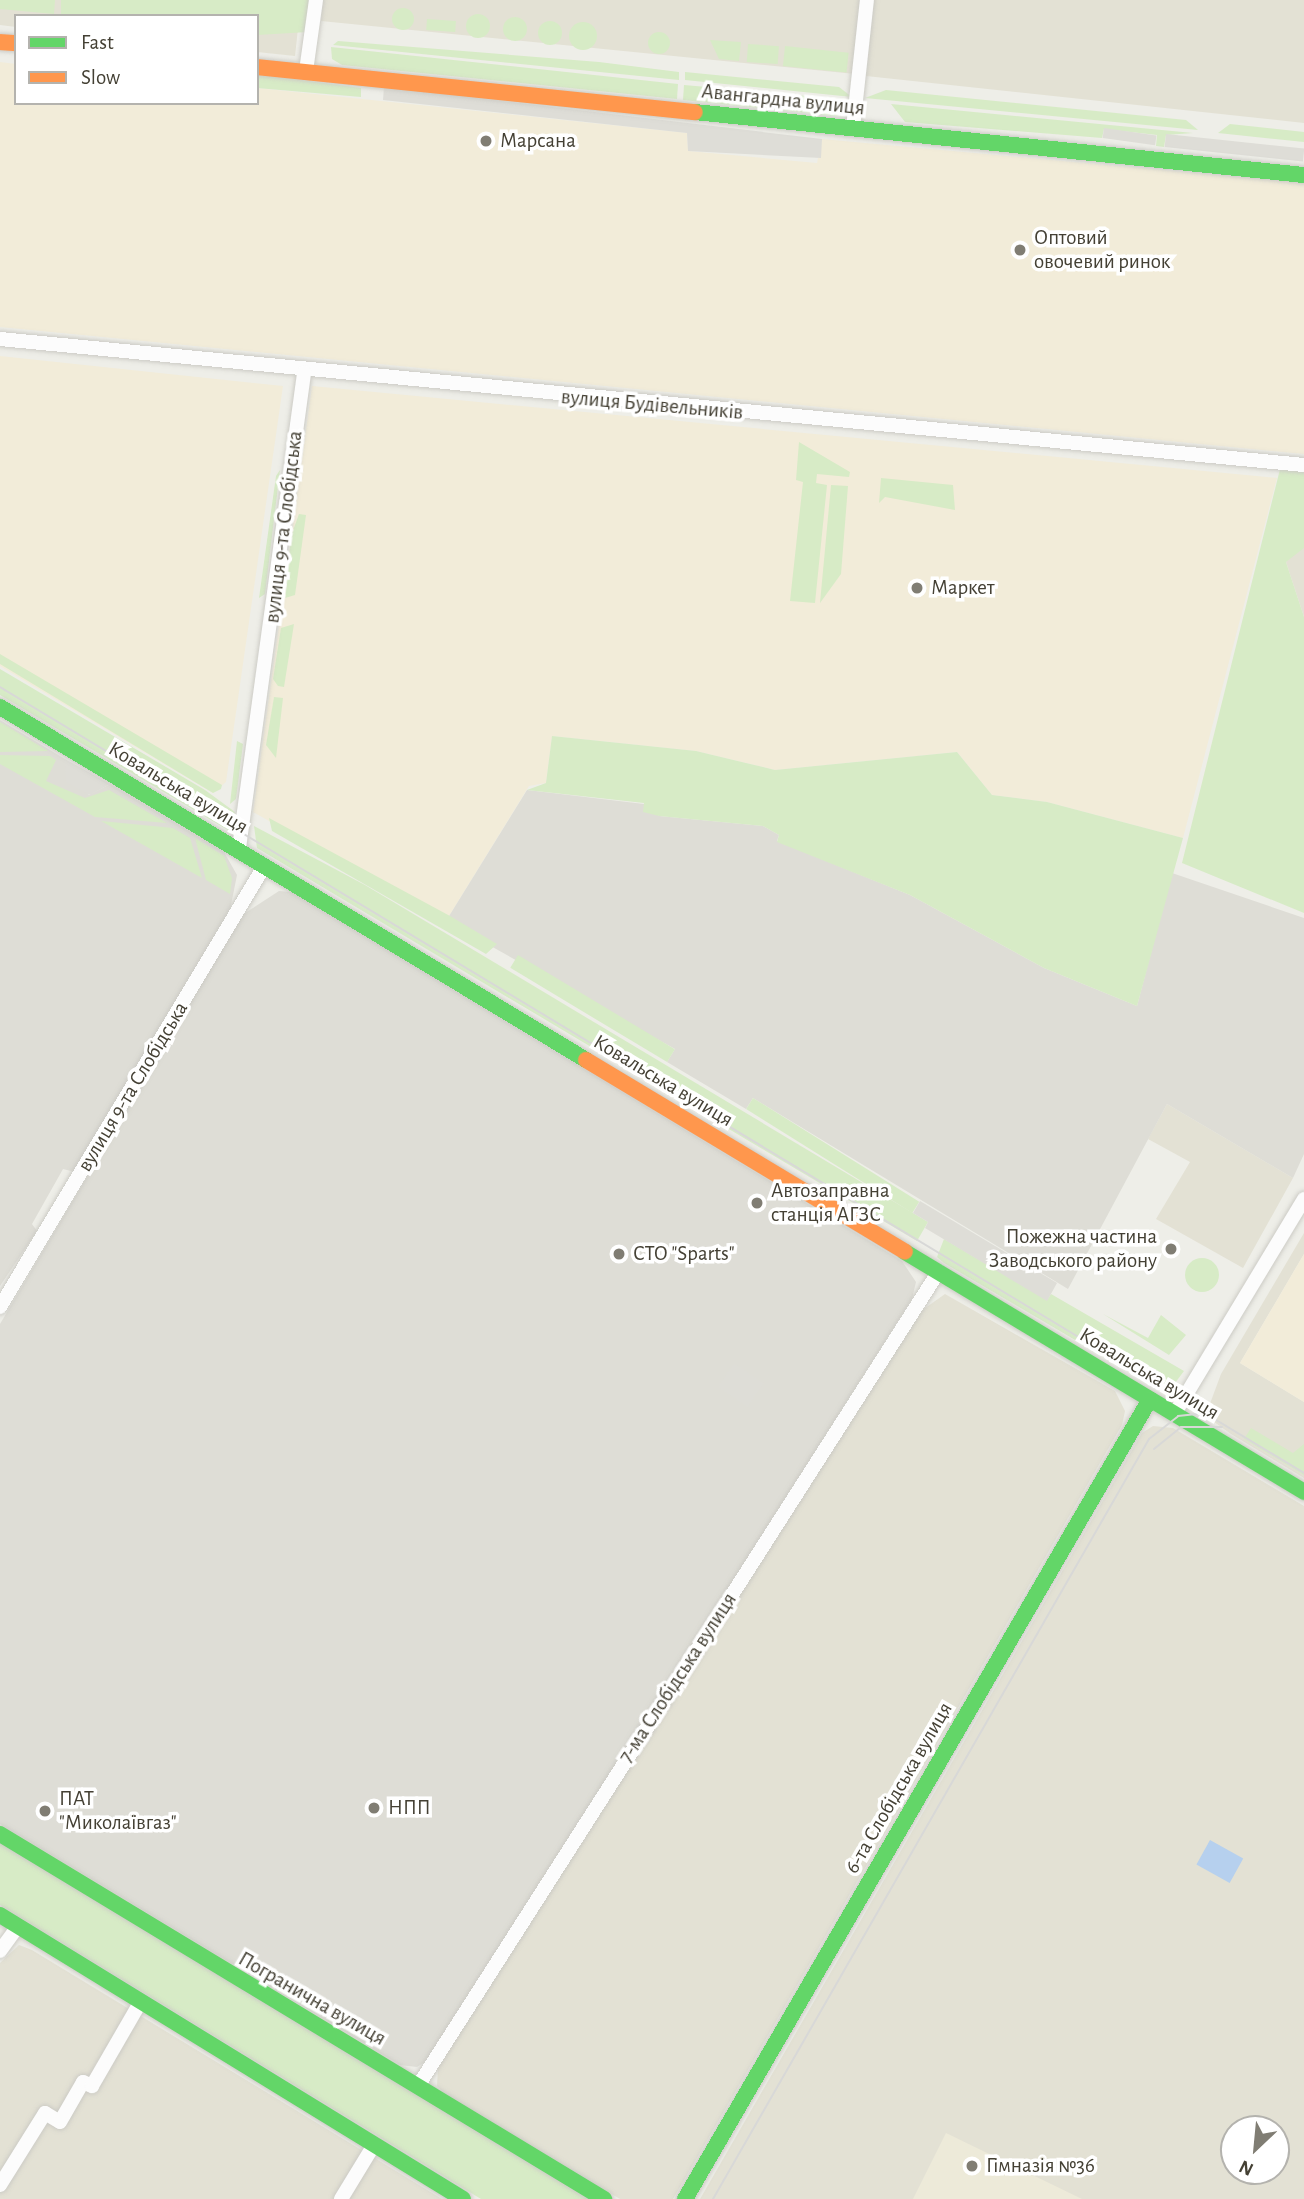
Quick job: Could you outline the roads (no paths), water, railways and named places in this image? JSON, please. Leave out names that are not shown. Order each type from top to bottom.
[{"type":"street","points":[[306,71],[316,0]]},
{"type":"street","points":[[853,128],[867,0]]},
{"type":"street","name":"Авангардна вулиця","points":[[259,66],[1304,175]]},
{"type":"street","name":"вулиця Будівельників","points":[[0,339],[304,373],[1304,465]]},
{"type":"street","name":"вулиця 9-та Слобідська","points":[[239,848],[304,373]]},
{"type":"street","name":"Ковальська вулиця","points":[[0,707],[239,848],[1304,1492]]},
{"type":"street","name":"вулиця 9-та Слобідська","points":[[0,1307],[265,865]]},
{"type":"street","points":[[1175,1413],[1304,1199]]},
{"type":"street","name":"7-ма Слобідська вулиця","points":[[418,2086],[939,1271]]},
{"type":"street","name":"6-та Слобідська вулиця","points":[[685,2199],[1150,1399]]},
{"type":"street","name":"Погранична вулиця","points":[[0,1834],[604,2199]]},
{"type":"street","points":[[0,1914],[140,2003],[463,2199]]},
{"type":"street","points":[[0,1951],[18,1926]]},
{"type":"street","points":[[0,2185],[45,2113],[60,2122],[83,2082],[92,2087],[140,2003]]},
{"type":"street","points":[[341,2199],[374,2145]]},
{"type":"water","points":[[1210,1840],[1243,1858],[1230,1883],[1196,1864]]},
{"type":"tram line","points":[[0,687],[1304,1473]]},
{"type":"tram line","points":[[713,2199],[1149,1439],[1178,1416],[1206,1413]]},
{"type":"tram line","points":[[1154,1449],[1181,1427],[1222,1427]]},
{"type":"place","name":"Марсана","points":[[486,141]]},
{"type":"place","name":"Оптовий овочевий ринок","points":[[1020,250]]},
{"type":"place","name":"Маркет","points":[[917,588]]},
{"type":"place","name":"Автозаправна станція АГЗС","points":[[757,1203]]},
{"type":"place","name":"Пожежна частина Заводського району","points":[[1171,1249]]},
{"type":"place","name":"СТО \"Sparts\"","points":[[619,1254]]},
{"type":"place","name":"НПП","points":[[374,1808]]},
{"type":"place","name":"ПАТ \"Миколаївгаз\"","points":[[45,1811]]},
{"type":"place","name":"Гімназія №36","points":[[972,2166]]}]
